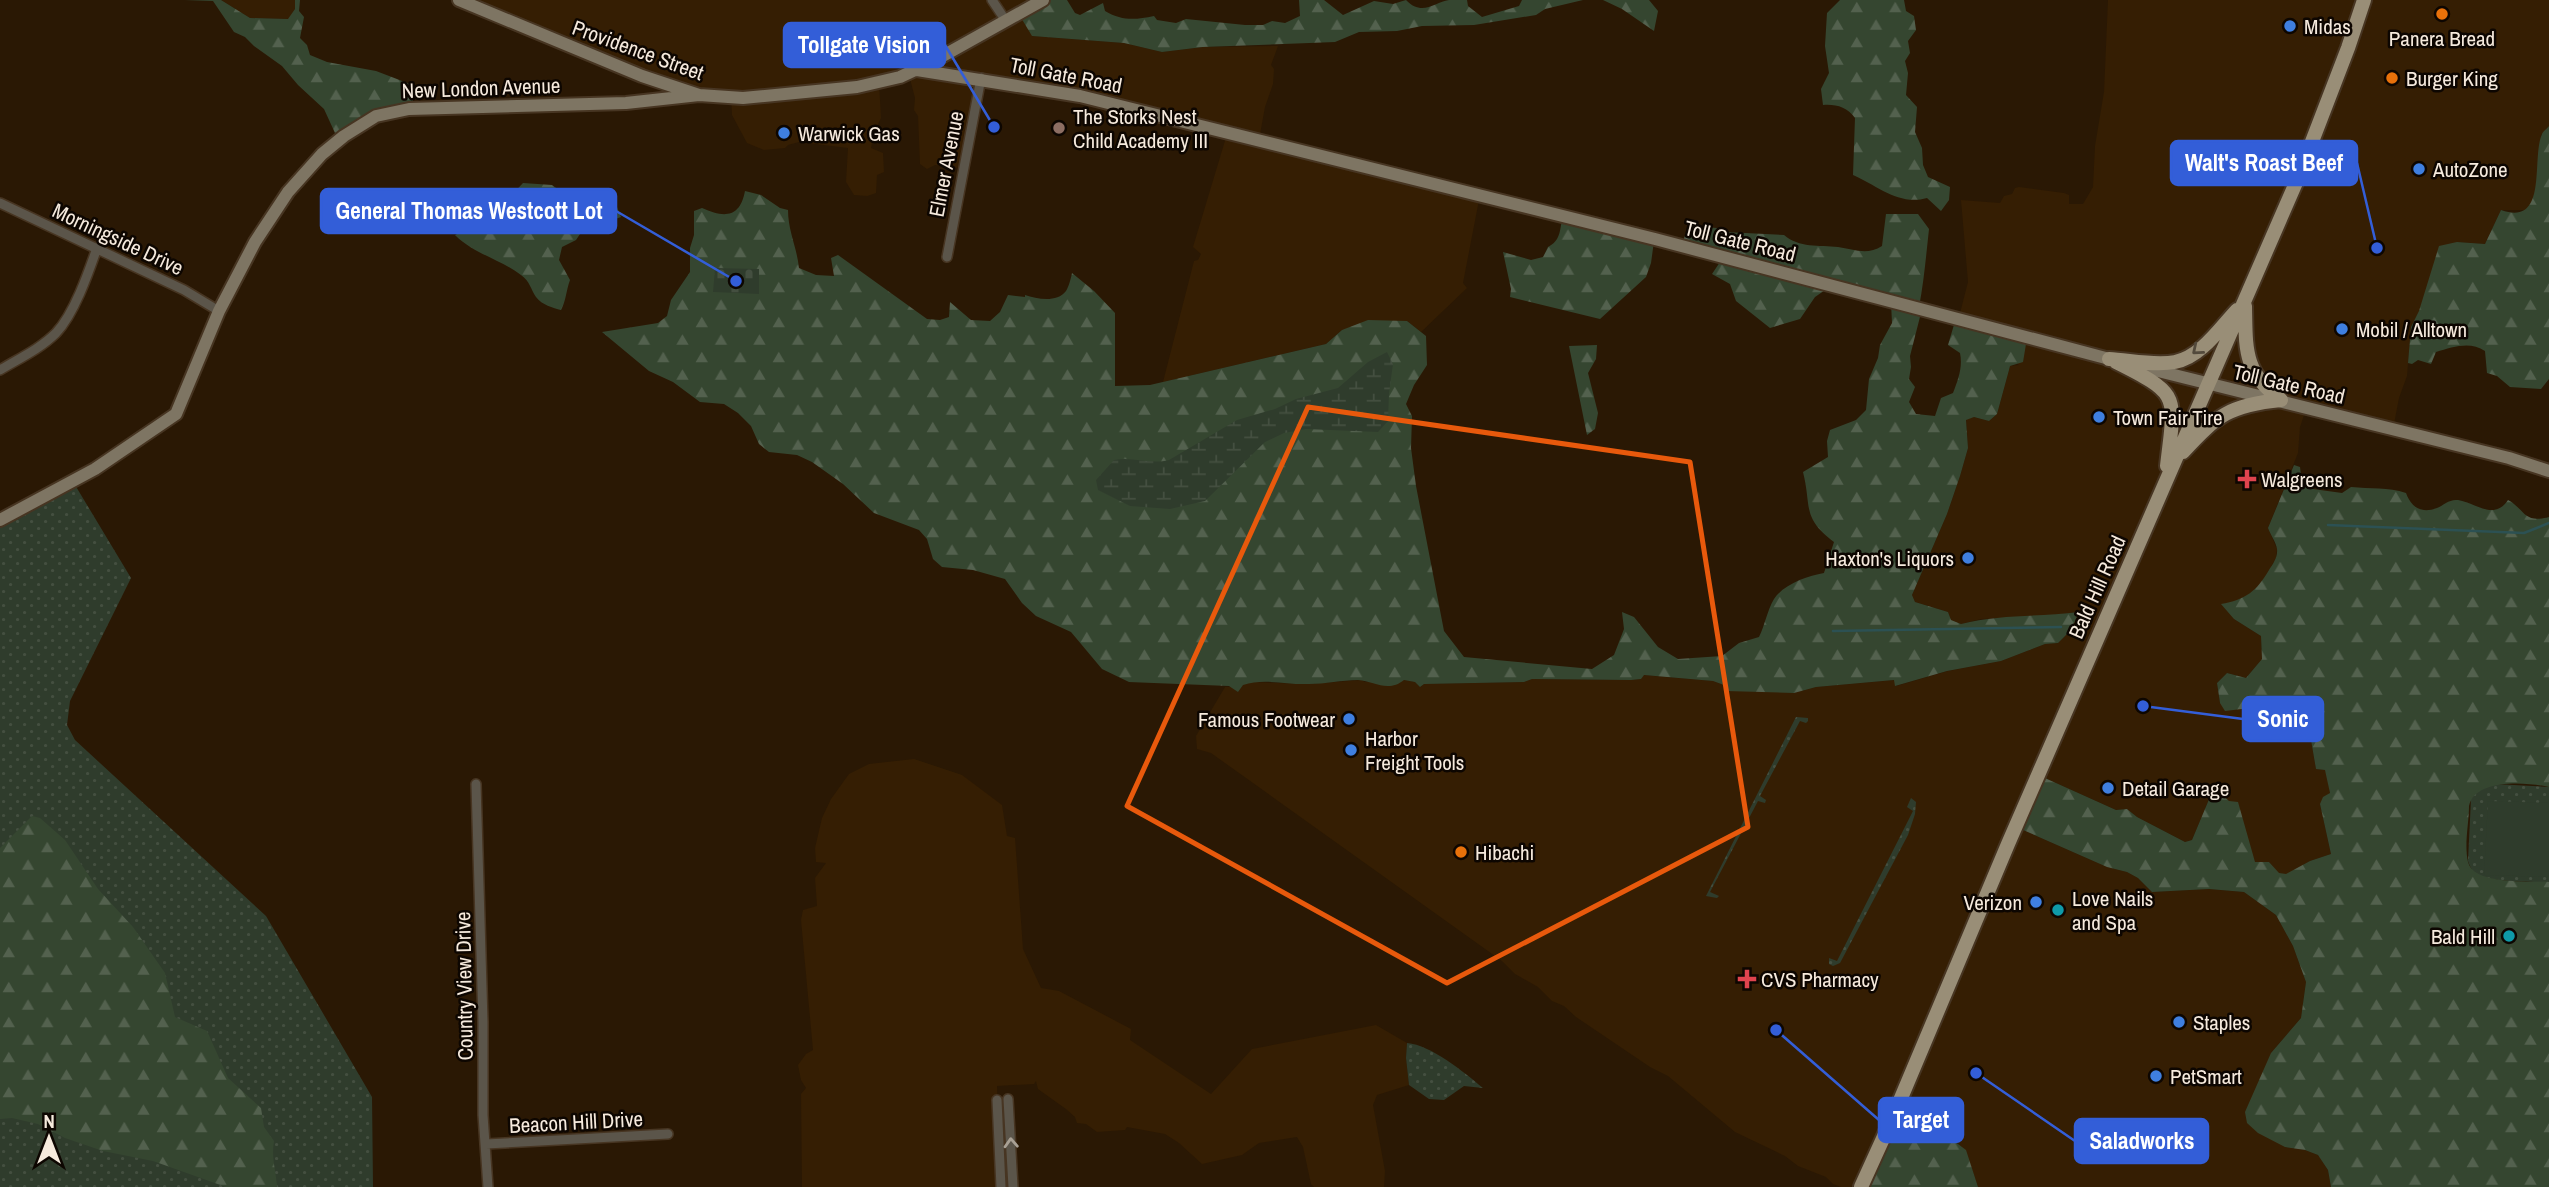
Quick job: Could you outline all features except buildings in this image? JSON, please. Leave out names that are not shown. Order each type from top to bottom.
[{"type":"main road","name":"Providence Street","points":[[459,0],[642,76],[699,94],[743,97],[857,87],[900,77],[1043,0]]},
{"type":"main road","name":"Bald Hill Road","points":[[1861,1187],[2298,178],[2364,0]]},
{"type":"main road","name":"Toll Gate Road","points":[[917,70],[981,78],[1089,98],[1668,242],[2109,359],[2509,458],[2549,471]]},
{"type":"main road","name":"New London Avenue","points":[[0,520],[95,469],[176,414],[219,311],[255,242],[288,192],[328,149],[376,116],[409,109],[626,103],[699,94]]},
{"type":"main road","points":[[2109,359],[2166,363],[2186,359],[2197,352],[2245,301]]},
{"type":"main road","points":[[2245,301],[2246,352],[2251,368],[2268,391],[2281,400]]},
{"type":"main road","points":[[2109,359],[2145,375],[2169,395],[2173,416],[2166,482]]},
{"type":"main road","points":[[2175,460],[2228,411],[2247,404],[2281,400]]},
{"type":"street","points":[[992,0],[1006,21]]},
{"type":"street","name":"Elmer Avenue","points":[[947,257],[981,78]]},
{"type":"street","name":"Morningside Drive","points":[[0,203],[184,290],[219,311]]},
{"type":"street","points":[[0,370],[57,332],[78,295],[97,248]]},
{"type":"street","name":"Country View Drive","points":[[476,783],[483,1115],[488,1187]]},
{"type":"street","points":[[1008,1099],[1013,1187]]},
{"type":"street","points":[[997,1100],[1002,1187]]},
{"type":"street","name":"Beacon Hill Drive","points":[[486,1144],[668,1134]]},
{"type":"highlighted area","points":[[1308,407],[1690,462],[1748,827],[1447,983],[1127,806]]},
{"type":"shaded area","points":[[221,0],[295,0],[295,9],[289,19],[250,18]]},
{"type":"shaded area","points":[[461,0],[1045,0],[1032,36],[1124,43],[1162,52],[1203,47],[1278,46],[1271,65],[1274,69],[1273,84],[1265,107],[1259,140],[1479,200],[1463,283],[1467,288],[1421,332],[1407,321],[1342,330],[1326,344],[1163,382],[1194,261],[1198,260],[1201,254],[1193,247],[1227,134],[983,81],[959,168],[935,165],[927,169],[920,164],[918,116],[914,110],[915,98],[909,75],[879,82],[881,118],[874,132],[871,148],[883,153],[884,172],[877,175],[876,193],[867,196],[854,195],[846,182],[848,148],[799,142],[785,148],[764,150],[747,143],[732,115],[731,95],[700,95]]},
{"type":"shaded area","points":[[2108,0],[2549,0],[2549,126],[2541,135],[2541,181],[2536,202],[2528,210],[2501,210],[2485,244],[2457,242],[2411,327],[2407,376],[2394,424],[2307,406],[2300,427],[2298,453],[2268,528],[2277,549],[2276,558],[2260,587],[2235,602],[2234,619],[2261,636],[2262,659],[2246,678],[2227,673],[2217,683],[2220,703],[2283,699],[2296,713],[2311,740],[2316,769],[2325,770],[2327,774],[2330,793],[2320,804],[2331,854],[2310,861],[2286,875],[2278,873],[2269,862],[2255,862],[2229,802],[2219,793],[2210,797],[2192,840],[2185,842],[2127,809],[2116,810],[2036,774],[2014,826],[2107,867],[2127,872],[2138,878],[2152,892],[2209,889],[2244,892],[2276,915],[2293,946],[2306,982],[2301,1018],[2271,1053],[2285,1147],[2318,1155],[2328,1170],[2331,1187],[1978,1187],[1965,1150],[1938,1129],[1923,1121],[1907,1119],[1861,1187],[1841,1187],[1735,1132],[1668,1076],[1650,1067],[1564,1006],[1552,1001],[1538,987],[1515,974],[1502,961],[1211,753],[1197,749],[1196,736],[1225,687],[1232,687],[1238,692],[1243,684],[1252,682],[1309,684],[1404,680],[1415,682],[1420,687],[1424,684],[1524,682],[1532,679],[1631,680],[1641,679],[1643,675],[1713,681],[1724,685],[1794,693],[1816,687],[1895,680],[1896,686],[1948,671],[2001,661],[2045,644],[2058,643],[2071,630],[2078,612],[1981,619],[1961,624],[1951,620],[1948,612],[1915,602],[1912,595],[1947,514],[1960,476],[1968,448],[1966,419],[1974,417],[1989,421],[1997,414],[2010,366],[2019,365],[1959,317],[1968,282],[1961,200],[2000,203],[2004,196],[2012,194],[2015,188],[2019,187],[2064,193],[2069,195],[2069,204],[2083,204],[2093,187],[2095,146],[2104,92]]},
{"type":"shaded area","points":[[914,759],[962,775],[1002,805],[1007,836],[1015,838],[1023,949],[1041,988],[1059,991],[1131,1029],[1130,1040],[1211,1094],[1252,1049],[1376,1025],[1407,1043],[1409,1085],[1377,1095],[1373,1105],[1385,1171],[1384,1187],[1314,1187],[1303,1147],[1297,1137],[1259,1143],[1242,1155],[1202,1164],[1165,1134],[1127,1127],[1125,1130],[1097,1132],[1086,1124],[1077,1123],[1075,1117],[1066,1109],[1038,1089],[1036,1081],[1034,1084],[997,1086],[1001,1187],[802,1187],[801,1094],[806,1088],[798,1065],[806,1054],[813,1050],[801,920],[803,910],[817,906],[815,878],[826,863],[816,862],[815,848],[822,818],[831,799],[849,774],[869,764]]},
{"type":"green space","points":[[185,0],[221,0],[250,18],[288,19],[295,9],[295,0],[300,0],[299,11],[304,17],[300,38],[307,45],[310,55],[327,62],[376,71],[410,84],[414,107],[353,124],[335,133],[324,109],[282,66],[245,37],[234,32],[213,1]]},
{"type":"green space","points":[[1045,0],[1067,0],[1075,13],[1080,15],[1103,3],[1105,11],[1123,18],[1154,16],[1157,20],[1176,23],[1186,19],[1263,25],[1272,21],[1285,23],[1300,16],[1299,0],[1324,0],[1343,15],[1374,1],[1393,4],[1406,0],[1423,8],[1449,0],[1467,0],[1468,6],[1482,17],[1519,6],[1522,0],[1583,0],[1545,9],[1536,15],[1474,25],[1422,26],[1397,31],[1359,32],[1335,42],[1203,47],[1162,52],[1124,43],[1032,36],[1020,16]]},
{"type":"green space","points":[[1603,0],[1649,0],[1658,11],[1654,31],[1622,9]]},
{"type":"green space","points":[[1840,0],[1904,0],[1906,11],[1914,16],[1916,30],[1908,41],[1910,53],[1905,61],[1908,73],[1906,95],[1917,107],[1915,132],[1922,148],[1923,165],[1928,177],[1950,187],[1949,200],[1941,211],[1927,198],[1917,200],[1898,197],[1853,175],[1855,118],[1841,107],[1823,105],[1821,89],[1829,73],[1825,46],[1827,13]]},
{"type":"green space","points":[[2549,126],[2549,379],[2541,389],[2510,387],[2497,376],[2487,373],[2485,351],[2473,346],[2436,352],[2431,364],[2418,360],[2412,364],[2408,363],[2411,327],[2419,311],[2439,246],[2457,242],[2485,244],[2501,210],[2516,213],[2526,209],[2535,188],[2542,134]]},
{"type":"green space","points":[[523,183],[552,185],[570,198],[585,204],[617,207],[621,217],[582,231],[576,240],[562,247],[559,260],[570,280],[561,310],[538,300],[521,275],[470,247],[455,235],[465,230],[473,211],[500,207]]},
{"type":"green space","points":[[745,191],[761,195],[780,208],[788,210],[799,268],[816,275],[834,276],[831,258],[838,255],[927,319],[940,320],[949,317],[950,302],[971,320],[990,321],[1000,312],[1008,295],[1047,299],[1062,295],[1072,273],[1115,313],[1115,386],[1150,385],[1326,344],[1342,330],[1368,320],[1407,321],[1426,336],[1427,365],[1406,404],[1412,416],[1411,448],[1416,486],[1444,631],[1464,657],[1592,669],[1614,655],[1624,629],[1622,612],[1634,617],[1658,647],[1678,659],[1722,656],[1739,643],[1759,637],[1774,599],[1784,589],[1803,579],[1824,573],[1834,542],[1812,518],[1803,472],[1828,457],[1827,441],[1830,430],[1856,420],[1866,410],[1869,379],[1880,345],[1892,323],[1891,302],[1831,286],[1815,297],[1800,319],[1770,328],[1736,301],[1730,284],[1712,274],[1722,259],[1681,248],[1688,226],[1717,228],[1725,232],[1784,235],[1803,244],[1865,251],[1882,246],[1886,214],[1918,214],[1929,229],[1919,307],[1922,309],[1910,356],[1909,379],[1915,387],[1909,402],[1916,414],[1935,416],[1941,398],[1953,393],[1960,373],[1961,358],[1960,353],[1948,345],[1956,318],[2027,338],[2023,362],[2010,366],[1997,414],[1989,421],[1974,417],[1966,420],[1968,448],[1960,476],[1947,514],[1912,595],[1915,602],[1948,612],[1951,620],[1961,624],[2079,612],[2071,630],[2058,643],[2045,644],[2001,661],[1947,671],[1895,686],[1894,680],[1816,687],[1794,693],[1726,691],[1724,685],[1713,681],[1644,675],[1641,679],[1631,680],[1532,679],[1524,682],[1424,684],[1420,687],[1415,682],[1404,680],[1392,686],[1358,680],[1309,684],[1259,682],[1243,685],[1238,692],[1229,686],[1129,682],[1102,669],[1071,632],[1036,616],[1022,603],[1005,579],[973,570],[942,567],[933,559],[927,539],[919,530],[874,513],[843,484],[812,462],[797,455],[769,452],[759,444],[751,426],[738,413],[724,404],[700,402],[673,382],[649,371],[602,332],[658,323],[667,316],[671,300],[690,272],[694,211],[702,208],[717,213],[730,213],[739,206]]},
{"type":"green space","points":[[1562,219],[1654,241],[1646,277],[1600,319],[1510,297],[1511,289],[1503,252],[1531,260],[1543,257],[1548,247],[1557,239]]},
{"type":"green space","points":[[715,268],[759,269],[759,294],[713,292]]},
{"type":"green space","points":[[1597,345],[1596,359],[1588,373],[1598,413],[1595,429],[1587,435],[1569,346]]},
{"type":"green space","points":[[1387,352],[1393,364],[1388,421],[1378,432],[1306,429],[1284,433],[1265,442],[1205,501],[1170,509],[1130,506],[1098,490],[1096,480],[1114,460],[1169,460],[1237,420],[1275,409],[1296,399],[1338,388],[1368,362]]},
{"type":"green space","points":[[2294,465],[2300,467],[2302,483],[2313,489],[2342,493],[2351,487],[2392,490],[2406,493],[2411,502],[2421,510],[2437,508],[2455,500],[2491,510],[2503,506],[2508,500],[2529,517],[2549,517],[2549,787],[2516,783],[2491,786],[2481,791],[2473,797],[2469,806],[2466,848],[2468,862],[2480,875],[2503,880],[2549,882],[2549,1187],[2331,1187],[2328,1170],[2318,1155],[2285,1147],[2258,1133],[2247,1123],[2245,1112],[2271,1053],[2301,1018],[2306,982],[2293,946],[2276,915],[2244,892],[2209,889],[2152,892],[2138,878],[2127,872],[2107,867],[2014,826],[2036,774],[2116,810],[2127,809],[2185,842],[2192,840],[2213,792],[2219,792],[2229,801],[2238,802],[2255,862],[2269,862],[2279,873],[2286,874],[2310,861],[2331,854],[2320,804],[2323,797],[2330,793],[2325,770],[2316,769],[2311,740],[2296,713],[2291,713],[2289,706],[2282,699],[2267,699],[2258,707],[2225,711],[2220,703],[2217,683],[2227,673],[2246,678],[2262,659],[2261,636],[2234,619],[2221,604],[2250,593],[2260,584],[2274,563],[2277,549],[2268,528]]},
{"type":"green space","points":[[75,485],[131,578],[70,701],[67,725],[75,740],[266,916],[372,1097],[373,1187],[0,1187],[0,527]]},
{"type":"green space","points":[[1796,717],[1808,718],[1808,721],[1800,721],[1760,796],[1766,800],[1765,803],[1758,801],[1710,892],[1719,896],[1706,896]]},
{"type":"green space","points":[[2494,784],[2549,787],[2549,882],[2493,879],[2476,874],[2471,868],[2468,861],[2471,799],[2479,789]]},
{"type":"green space","points":[[1911,798],[1916,802],[1908,835],[1840,963],[1833,966],[1829,964],[1829,958],[1837,961],[1913,811],[1907,807]]},
{"type":"green space","points":[[2488,801],[2549,803],[2549,877],[2484,875]]},
{"type":"green space","points":[[32,816],[40,818],[65,840],[98,889],[133,927],[165,973],[175,1017],[207,1031],[228,1078],[261,1108],[264,1127],[274,1141],[273,1158],[277,1187],[226,1187],[153,1161],[103,1151],[65,1138],[38,1124],[12,1118],[0,1119],[0,848]]},
{"type":"green space","points":[[1407,1043],[1437,1054],[1483,1088],[1464,1086],[1444,1100],[1429,1099],[1409,1085]]},
{"type":"green space","points":[[1897,1106],[1907,1119],[1923,1121],[1966,1150],[1978,1187],[1862,1187]]},
{"type":"waterway","points":[[2328,525],[2524,533],[2549,523]]},
{"type":"waterway","points":[[1833,631],[2061,627]]},
{"type":"place","name":"Panera Bread","points":[[2442,14]]},
{"type":"place","name":"Midas","points":[[2290,26]]},
{"type":"place","name":"Burger King","points":[[2392,78]]},
{"type":"place","name":"Tollgate Vision","points":[[994,127]]},
{"type":"place","name":"The Storks Nest Child Academy III","points":[[1059,128]]},
{"type":"place","name":"Warwick Gas","points":[[784,133]]},
{"type":"place","name":"AutoZone","points":[[2419,169]]},
{"type":"place","name":"Walt's Roast Beef","points":[[2377,248]]},
{"type":"place","name":"General Thomas Westcott Lot","points":[[736,281]]},
{"type":"place","name":"Mobil / Alltown","points":[[2342,329]]},
{"type":"place","name":"Town Fair Tire","points":[[2099,417]]},
{"type":"place","name":"Walgreens","points":[[2247,479]]},
{"type":"place","name":"Haxton's Liquors","points":[[1968,558]]},
{"type":"place","name":"Sonic","points":[[2143,706]]},
{"type":"place","name":"Famous Footwear","points":[[1349,719]]},
{"type":"place","name":"Harbor Freight Tools","points":[[1351,750]]},
{"type":"place","name":"Detail Garage","points":[[2108,788]]},
{"type":"place","name":"Hibachi","points":[[1461,852]]},
{"type":"place","name":"Verizon","points":[[2036,902]]},
{"type":"place","name":"Love Nails and Spa","points":[[2058,910]]},
{"type":"place","name":"Bald Hill","points":[[2509,936]]},
{"type":"place","name":"CVS Pharmacy","points":[[1747,979]]},
{"type":"place","name":"Staples","points":[[2179,1022]]},
{"type":"place","name":"Target","points":[[1776,1030]]},
{"type":"place","name":"Saladworks","points":[[1976,1073]]},
{"type":"place","name":"PetSmart","points":[[2156,1076]]}]
